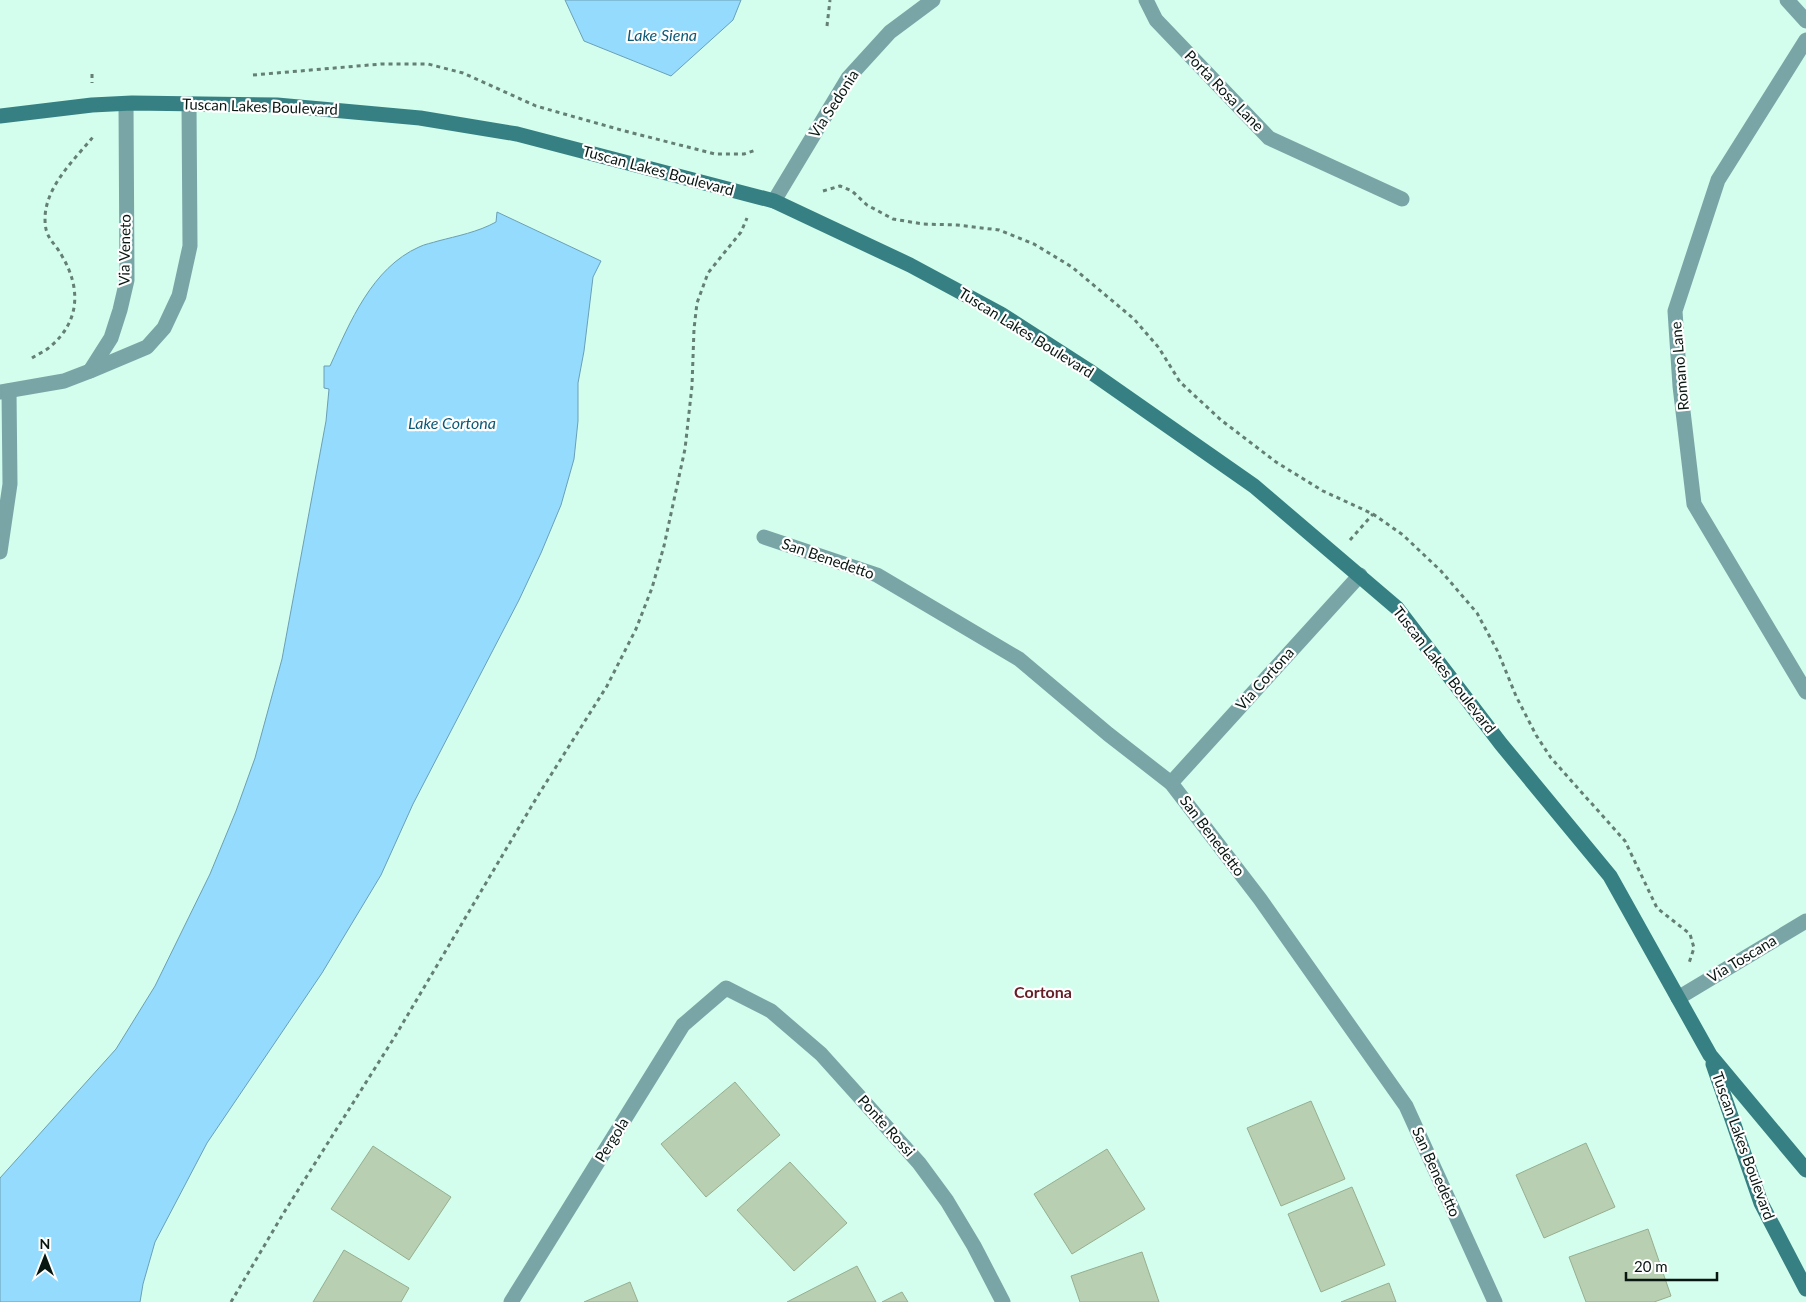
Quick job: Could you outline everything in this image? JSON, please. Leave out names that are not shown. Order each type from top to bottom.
[{"type":"street","name":"Via Sedonia","points":[[774,201],[848,78],[890,32],[933,0]]},
{"type":"street","name":"Porta Rosa Lane","points":[[1146,0],[1156,20],[1269,138],[1402,199]]},
{"type":"street","points":[[1787,0],[1806,22]]},
{"type":"street","name":"Romano Lane","points":[[1806,40],[1718,180],[1676,311],[1680,386],[1694,504],[1806,692]]},
{"type":"street","name":"Tuscan Lakes Boulevard","points":[[0,116],[75,107],[126,104],[277,105],[420,118],[517,134],[774,201],[910,265],[1001,314],[1088,370],[1254,486],[1397,608],[1501,744],[1610,876],[1710,1055],[1761,1203],[1806,1289]]},
{"type":"street","name":"Via Veneto","points":[[90,371],[111,338],[127,280],[126,104]]},
{"type":"street","points":[[0,552],[10,484],[5,391],[64,381],[147,347],[164,328],[179,296],[190,246],[189,104]]},
{"type":"street","name":"San Benedetto","points":[[764,537],[877,575],[1019,660],[1108,734],[1171,783],[1260,899],[1406,1106],[1495,1302]]},
{"type":"street","name":"Via Cortona","points":[[1171,783],[1360,575]]},
{"type":"street","name":"Via Toscana","points":[[1678,998],[1806,921]]},
{"type":"street","name":"Pergola","points":[[511,1302],[683,1025],[726,988]]},
{"type":"street","name":"Ponte Rossi","points":[[726,988],[772,1012],[821,1054],[920,1163],[947,1201],[974,1246],[1003,1302]]},
{"type":"street","name":"Tuscan Lakes Boulevard","points":[[1710,1055],[1806,1170]]},
{"type":"path","points":[[827,26],[830,0]]},
{"type":"path","points":[[253,75],[381,64],[428,64],[464,73],[536,106],[621,130],[716,154],[744,154],[756,150]]},
{"type":"path","points":[[32,358],[51,347],[70,324],[76,299],[72,275],[62,254],[48,237],[45,218],[50,198],[60,178],[93,137]]},
{"type":"path","points":[[231,1302],[278,1222],[394,1038],[537,797],[607,686],[636,629],[652,588],[664,546],[685,449],[692,386],[697,303],[708,273],[741,232],[748,217]]},
{"type":"path","points":[[1350,540],[1373,514]]},
{"type":"water","name":"Lake Siena","points":[[565,0],[741,0],[733,20],[671,76],[584,41]]},
{"type":"water","name":"Lake Cortona","points":[[497,212],[601,261],[593,277],[578,383],[578,421],[574,459],[561,505],[541,553],[519,600],[413,804],[381,875],[322,973],[207,1143],[155,1242],[140,1302],[0,1302],[0,1178],[116,1049],[155,986],[210,874],[255,758],[282,659],[326,421],[329,389],[324,388],[324,366],[330,366],[364,298],[388,268],[403,256],[421,246],[475,231],[496,222]]},
{"type":"building","points":[[735,1082],[780,1135],[706,1197],[661,1144]]},
{"type":"building","points":[[1311,1101],[1345,1179],[1281,1206],[1247,1128]]},
{"type":"building","points":[[1586,1143],[1615,1207],[1544,1238],[1516,1175]]},
{"type":"building","points":[[373,1146],[451,1197],[409,1260],[331,1209]]},
{"type":"building","points":[[1107,1149],[1145,1209],[1072,1254],[1034,1194]]},
{"type":"building","points":[[790,1162],[847,1223],[794,1271],[737,1210]]},
{"type":"building","points":[[1352,1187],[1385,1265],[1321,1292],[1288,1214]]},
{"type":"building","points":[[1648,1229],[1671,1296],[1654,1302],[1586,1302],[1569,1257]]},
{"type":"building","points":[[344,1250],[409,1288],[401,1302],[313,1302]]},
{"type":"building","points":[[1142,1252],[1159,1302],[1080,1302],[1071,1276]]},
{"type":"building","points":[[857,1266],[876,1302],[787,1302]]},
{"type":"building","points":[[630,1282],[638,1302],[584,1302]]},
{"type":"building","points":[[1389,1283],[1396,1302],[1341,1302]]},
{"type":"building","points":[[902,1292],[908,1302],[882,1302]]},
{"type":"district","name":"Cortona","points":[[1043,992]]}]
